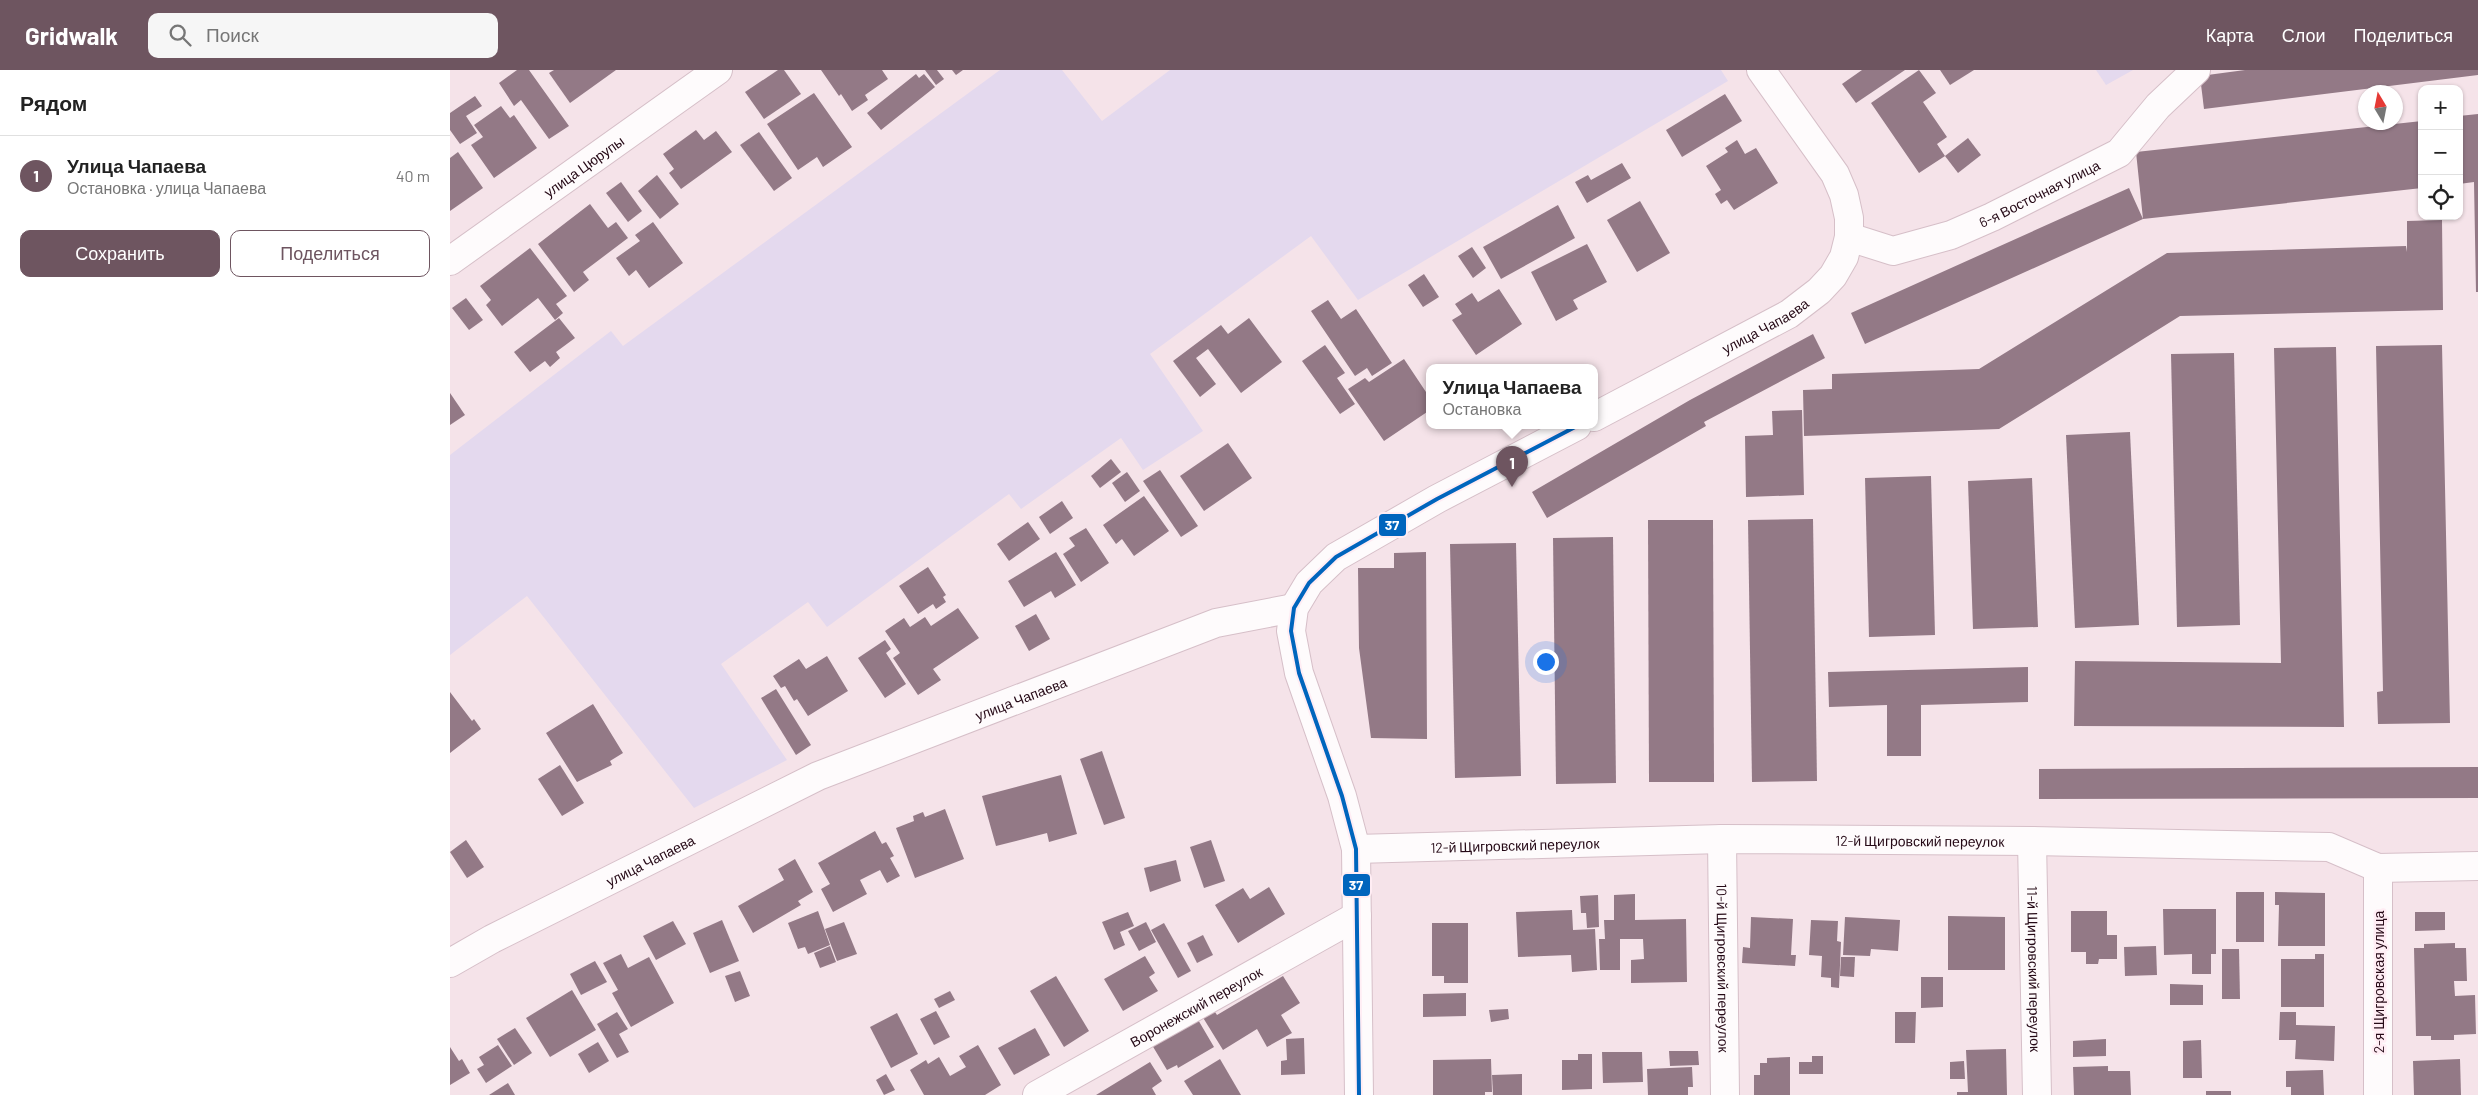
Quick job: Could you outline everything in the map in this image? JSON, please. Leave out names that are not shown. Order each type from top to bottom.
[{"type":"street","name":"улица Цюрупы","points":[[450,261],[718,70]]},
{"type":"street","name":"улица Чапаева","points":[[1598,414],[1789,314],[1819,292],[1833,276],[1844,257],[1849,237],[1849,218],[1844,195],[1835,174],[1761,70]]},
{"type":"street","name":"6-я Восточная улица","points":[[1849,237],[1893,251],[1951,235],[1992,217],[2119,153],[2158,106],[2196,70]]},
{"type":"street","points":[[1359,1095],[1356,849],[1342,796],[1299,673],[1291,632],[1294,608],[1309,583],[1336,558],[1437,499],[1571,429]]},
{"type":"street","name":"улица Чапаева","points":[[450,963],[501,935],[818,776],[1216,623],[1294,608]]},
{"type":"street","name":"12-й Щигровский переулок","points":[[1356,849],[1722,839],[2032,841],[2329,847],[2378,868],[2478,866]]},
{"type":"street","name":"10-й Щигровский переулок","points":[[1722,839],[1725,1095]]},
{"type":"street","name":"11-й Щигровский переулок","points":[[2032,841],[2037,1095]]},
{"type":"street","name":"2-я Щигровская улица","points":[[2378,868],[2378,1095]]},
{"type":"street","name":"Воронежский переулок","points":[[1037,1095],[1356,916]]},
{"type":"shaded area","points":[[1000,70],[1062,70],[1102,121],[1170,70],[1721,70],[1728,81],[1358,300],[1311,236],[1150,354],[1203,431],[1143,470],[1121,438],[1021,509],[1009,494],[827,627],[808,602],[721,664],[787,760],[694,808],[527,596],[450,655],[450,455],[611,331],[623,346]]},
{"type":"shaded area","points":[[2096,70],[2133,70],[2106,85]]},
{"type":"building","points":[[517,70],[529,70],[569,126],[549,139],[521,100],[514,106],[499,83]]},
{"type":"building","points":[[554,70],[616,70],[570,103],[549,73]]},
{"type":"building","points":[[778,70],[784,70],[801,94],[764,119],[745,92]]},
{"type":"building","points":[[821,70],[882,70],[888,79],[865,95],[868,100],[852,111]]},
{"type":"building","points":[[925,70],[937,70],[944,79],[936,85]]},
{"type":"building","points":[[952,70],[963,70],[956,75]]},
{"type":"building","points":[[1862,70],[1905,70],[1856,103],[1842,84]]},
{"type":"building","points":[[1919,70],[1936,93],[1923,102],[1947,137],[1937,144],[1945,156],[1919,173],[1871,103]]},
{"type":"building","points":[[1940,70],[1974,70],[1950,85]]},
{"type":"building","points":[[2245,70],[2478,70],[2478,75],[2397,85],[2358,85],[2358,90],[2204,109],[2200,76]]},
{"type":"building","points":[[916,74],[919,78],[924,74],[935,87],[881,130],[867,113]]},
{"type":"building","points":[[814,93],[852,147],[823,167],[817,157],[798,170],[767,124]]},
{"type":"building","points":[[1725,94],[1742,121],[1682,157],[1666,130]]},
{"type":"building","points":[[475,96],[482,106],[466,116],[477,133],[460,144],[450,130],[450,113]]},
{"type":"building","points":[[501,106],[510,118],[514,115],[537,148],[494,178],[471,145],[483,137],[474,125]]},
{"type":"building","points":[[2478,114],[2478,292],[2476,292],[2474,182],[2463,183],[2463,116]]},
{"type":"building","points":[[2418,121],[2418,188],[2143,219],[2136,152],[2358,128],[2358,130],[2403,130],[2403,123]]},
{"type":"building","points":[[696,130],[704,140],[716,131],[732,152],[681,189],[669,173],[674,169],[663,154]]},
{"type":"building","points":[[759,132],[792,178],[774,191],[740,145]]},
{"type":"building","points":[[1968,138],[1981,155],[1958,173],[1945,156]]},
{"type":"building","points":[[1737,140],[1745,154],[1756,148],[1778,183],[1734,210],[1727,200],[1721,204],[1715,194],[1721,190],[1706,166],[1728,152],[1725,148]]},
{"type":"building","points":[[458,152],[483,188],[450,211],[450,158]]},
{"type":"building","points":[[1622,163],[1631,178],[1587,203],[1575,182],[1588,175],[1591,180]]},
{"type":"building","points":[[657,175],[679,204],[660,219],[638,191]]},
{"type":"building","points":[[621,182],[642,211],[628,222],[606,193]]},
{"type":"building","points":[[2129,188],[2143,219],[1865,344],[1851,313]]},
{"type":"building","points":[[1640,201],[1670,253],[1637,272],[1607,220]]},
{"type":"building","points":[[590,204],[608,228],[616,222],[628,238],[583,272],[589,280],[574,292],[538,244]]},
{"type":"building","points":[[1558,205],[1575,238],[1501,279],[1483,247]]},
{"type":"building","points":[[2442,220],[2443,310],[2180,316],[1999,429],[1804,436],[1803,390],[1832,389],[1832,374],[1979,369],[2167,253],[2406,246],[2407,252],[2407,221]]},
{"type":"building","points":[[653,222],[683,263],[649,288],[636,270],[629,276],[616,258],[640,241],[635,235]]},
{"type":"building","points":[[1587,244],[1607,282],[1573,300],[1578,309],[1556,321],[1531,272]]},
{"type":"building","points":[[1472,247],[1486,268],[1473,278],[1458,256]]},
{"type":"building","points":[[530,248],[567,296],[556,304],[563,313],[555,320],[538,298],[502,326],[486,305],[491,300],[480,286]]},
{"type":"building","points":[[1424,274],[1439,297],[1423,307],[1408,285]]},
{"type":"building","points":[[1499,289],[1522,324],[1476,355],[1452,320],[1462,314],[1455,304],[1472,293],[1478,302]]},
{"type":"building","points":[[466,298],[483,320],[469,330],[452,308]]},
{"type":"building","points":[[1328,300],[1341,319],[1356,309],[1392,363],[1372,376],[1367,368],[1355,376],[1311,311]]},
{"type":"building","points":[[559,318],[575,338],[556,352],[560,358],[550,367],[545,361],[530,372],[514,352]]},
{"type":"building","points":[[1249,318],[1282,362],[1241,393],[1208,349],[1196,358],[1216,384],[1200,397],[1173,361],[1221,325],[1228,334]]},
{"type":"building","points":[[1813,334],[1825,358],[1704,422],[1706,426],[1547,518],[1532,492],[1690,400]]},
{"type":"building","points":[[1325,345],[1345,373],[1337,378],[1355,404],[1340,414],[1302,361]]},
{"type":"building","points":[[2442,345],[2450,723],[2378,724],[2377,692],[2383,691],[2376,346]]},
{"type":"building","points":[[2336,347],[2344,727],[2074,726],[2075,661],[2281,663],[2274,348]]},
{"type":"building","points":[[2234,353],[2240,625],[2177,627],[2171,354]]},
{"type":"building","points":[[1404,359],[1426,392],[1426,413],[1384,441],[1348,389],[1365,378],[1369,382]]},
{"type":"building","points":[[450,393],[465,415],[450,425]]},
{"type":"building","points":[[1802,410],[1804,495],[1746,497],[1745,436],[1773,435],[1772,411]]},
{"type":"building","points":[[2130,432],[2139,625],[2075,628],[2066,435]]},
{"type":"building","points":[[1228,443],[1252,478],[1204,511],[1180,476]]},
{"type":"building","points":[[1111,459],[1121,472],[1100,488],[1091,476]]},
{"type":"building","points":[[1160,470],[1198,526],[1181,537],[1143,481]]},
{"type":"building","points":[[1127,472],[1140,491],[1125,502],[1112,483]]},
{"type":"building","points":[[1931,476],[1935,635],[1869,637],[1865,478]]},
{"type":"building","points":[[2032,478],[2038,627],[1973,629],[1968,481]]},
{"type":"building","points":[[1144,496],[1169,531],[1134,556],[1122,539],[1116,544],[1103,525]]},
{"type":"building","points":[[1062,501],[1073,518],[1050,534],[1039,517]]},
{"type":"building","points":[[1813,519],[1817,781],[1752,782],[1748,520]]},
{"type":"building","points":[[1648,520],[1713,520],[1714,782],[1649,782]]},
{"type":"building","points":[[1028,522],[1040,539],[1009,561],[997,544]]},
{"type":"building","points":[[1086,528],[1109,563],[1081,582],[1063,554],[1075,546],[1069,538]]},
{"type":"building","points":[[1613,537],[1616,783],[1556,784],[1553,538]]},
{"type":"building","points":[[1516,543],[1521,776],[1455,778],[1450,544]]},
{"type":"building","points":[[1056,552],[1076,585],[1055,598],[1051,591],[1024,607],[1008,581]]},
{"type":"building","points":[[1426,552],[1427,739],[1371,738],[1359,648],[1358,568],[1394,568],[1394,553]]},
{"type":"building","points":[[928,567],[946,595],[943,597],[946,602],[936,609],[933,604],[918,614],[899,586]]},
{"type":"building","points":[[958,608],[979,638],[933,669],[941,680],[918,695],[893,658],[900,653],[885,631],[904,618],[910,627],[925,617],[931,626]]},
{"type":"building","points":[[1036,614],[1050,639],[1029,651],[1015,626]]},
{"type":"building","points":[[885,640],[891,649],[886,653],[906,684],[885,698],[858,658]]},
{"type":"building","points":[[827,656],[848,691],[808,716],[797,699],[794,701],[785,686],[781,688],[773,676],[799,659],[806,669]]},
{"type":"building","points":[[2028,667],[2028,702],[1921,705],[1921,756],[1887,756],[1887,705],[1829,707],[1828,672]]},
{"type":"building","points":[[776,689],[811,745],[796,755],[761,698]]},
{"type":"building","points":[[450,692],[472,721],[474,719],[481,729],[450,753]]},
{"type":"building","points":[[593,704],[623,753],[610,761],[612,765],[577,782],[546,733]]},
{"type":"building","points":[[1102,751],[1125,818],[1104,825],[1080,759]]},
{"type":"building","points":[[560,765],[584,803],[562,816],[538,779]]},
{"type":"building","points":[[2478,767],[2478,798],[2039,799],[2039,769]]},
{"type":"building","points":[[1061,775],[1077,834],[1049,842],[1047,833],[996,846],[982,796]]},
{"type":"building","points":[[945,809],[964,859],[915,878],[896,828],[914,821],[913,816],[923,812],[925,817]]},
{"type":"building","points":[[875,831],[882,844],[886,842],[894,856],[890,858],[900,876],[887,883],[880,870],[860,880],[867,894],[833,912],[821,889],[830,884],[818,863]]},
{"type":"building","points":[[466,840],[484,867],[467,878],[450,852]]},
{"type":"building","points":[[1211,840],[1225,881],[1204,888],[1190,847]]},
{"type":"building","points":[[795,859],[813,892],[798,901],[801,905],[753,933],[738,906],[784,880],[778,869]]},
{"type":"building","points":[[1176,860],[1181,881],[1150,892],[1144,868]]},
{"type":"building","points":[[1269,887],[1285,914],[1238,943],[1215,905],[1243,888],[1250,899]]},
{"type":"building","points":[[2236,892],[2264,892],[2264,942],[2236,942]]},
{"type":"building","points":[[2275,892],[2325,893],[2325,946],[2278,946],[2279,905],[2275,905]]},
{"type":"building","points":[[1635,894],[1635,920],[1686,919],[1687,982],[1631,983],[1631,960],[1644,959],[1643,939],[1620,939],[1620,970],[1600,970],[1599,939],[1605,939],[1604,920],[1614,920],[1614,895]]},
{"type":"building","points":[[1598,895],[1599,927],[1587,928],[1586,913],[1581,913],[1580,896]]},
{"type":"building","points":[[2163,909],[2216,909],[2216,954],[2211,954],[2211,974],[2192,974],[2192,954],[2164,955]]},
{"type":"building","points":[[1572,910],[1573,930],[1595,929],[1597,970],[1572,972],[1571,955],[1518,957],[1516,912]]},
{"type":"building","points":[[818,911],[830,945],[808,954],[805,947],[798,949],[788,923]]},
{"type":"building","points":[[2071,911],[2107,911],[2107,935],[2117,935],[2117,959],[2099,959],[2098,964],[2086,964],[2086,952],[2071,952]]},
{"type":"building","points":[[1128,912],[1134,926],[1120,932],[1125,945],[1114,950],[1102,922]]},
{"type":"building","points":[[2415,912],[2445,912],[2445,930],[2415,931]]},
{"type":"building","points":[[1948,916],[2005,917],[2005,970],[1948,970]]},
{"type":"building","points":[[1751,917],[1793,919],[1791,955],[1796,955],[1795,966],[1742,963],[1743,947],[1750,948]]},
{"type":"building","points":[[1845,917],[1900,920],[1898,951],[1871,949],[1870,956],[1843,955]]},
{"type":"building","points":[[722,920],[739,961],[710,973],[693,933]]},
{"type":"building","points":[[1811,920],[1838,921],[1837,941],[1841,942],[1839,988],[1831,987],[1831,978],[1821,977],[1822,956],[1809,955]]},
{"type":"building","points":[[673,921],[686,944],[656,960],[643,936]]},
{"type":"building","points":[[844,922],[857,954],[837,961],[825,929]]},
{"type":"building","points":[[1146,922],[1156,942],[1139,951],[1128,931]]},
{"type":"building","points":[[1164,923],[1191,971],[1178,978],[1151,930]]},
{"type":"building","points":[[1432,923],[1468,923],[1468,983],[1444,983],[1444,976],[1432,976]]},
{"type":"building","points":[[1203,935],[1213,955],[1197,963],[1187,943]]},
{"type":"building","points":[[2455,943],[2455,948],[2466,948],[2467,981],[2454,981],[2455,996],[2475,995],[2476,1034],[2454,1035],[2454,1040],[2431,1040],[2431,1036],[2416,1036],[2414,948],[2424,948],[2424,944]]},
{"type":"building","points":[[830,946],[836,962],[820,968],[814,953]]},
{"type":"building","points":[[2156,946],[2157,975],[2125,976],[2124,947]]},
{"type":"building","points":[[2222,949],[2239,949],[2240,999],[2222,999]]},
{"type":"building","points":[[621,954],[628,968],[649,957],[674,1003],[631,1027],[612,993],[618,990],[603,963]]},
{"type":"building","points":[[2315,954],[2324,954],[2324,1007],[2281,1007],[2281,959],[2315,959]]},
{"type":"building","points":[[1145,956],[1155,973],[1149,977],[1158,991],[1123,1011],[1104,979]]},
{"type":"building","points":[[1841,957],[1855,957],[1854,977],[1840,976]]},
{"type":"building","points":[[595,961],[607,982],[581,995],[570,974]]},
{"type":"building","points":[[740,971],[750,996],[735,1002],[725,976]]},
{"type":"building","points":[[1056,976],[1089,1031],[1064,1047],[1030,991]]},
{"type":"building","points":[[1283,976],[1300,1003],[1281,1015],[1292,1033],[1267,1047],[1257,1029],[1223,1050],[1202,1016],[1213,1009],[1217,1015]]},
{"type":"building","points":[[1921,977],[1943,977],[1943,1007],[1921,1008]]},
{"type":"building","points":[[2170,984],[2203,985],[2203,1005],[2170,1005]]},
{"type":"building","points":[[572,990],[596,1030],[550,1057],[526,1018]]},
{"type":"building","points":[[950,991],[955,1000],[939,1008],[934,999]]},
{"type":"building","points":[[1466,993],[1466,1016],[1423,1017],[1423,994]]},
{"type":"building","points":[[1508,1009],[1509,1019],[1491,1022],[1489,1010]]},
{"type":"building","points":[[936,1011],[950,1037],[934,1045],[920,1019]]},
{"type":"building","points":[[617,1012],[628,1029],[619,1034],[629,1052],[617,1058],[597,1024]]},
{"type":"building","points":[[1895,1012],[1916,1012],[1915,1043],[1895,1043]]},
{"type":"building","points":[[2280,1012],[2296,1012],[2296,1025],[2335,1026],[2334,1061],[2295,1059],[2296,1040],[2279,1040]]},
{"type":"building","points":[[897,1013],[918,1054],[891,1068],[870,1027]]},
{"type":"building","points":[[1197,1018],[1214,1047],[1178,1068],[1177,1065],[1167,1070],[1152,1045]]},
{"type":"building","points":[[515,1028],[532,1053],[514,1065],[497,1039]]},
{"type":"building","points":[[1035,1028],[1050,1055],[1014,1075],[998,1048]]},
{"type":"building","points":[[1304,1038],[1305,1074],[1281,1075],[1281,1061],[1287,1060],[1286,1039]]},
{"type":"building","points":[[2106,1039],[2106,1056],[2073,1057],[2073,1041]]},
{"type":"building","points":[[2201,1040],[2202,1078],[2183,1078],[2183,1041]]},
{"type":"building","points":[[598,1042],[609,1061],[589,1073],[578,1054]]},
{"type":"building","points":[[498,1045],[512,1066],[486,1083],[477,1069],[484,1065],[479,1057]]},
{"type":"building","points":[[978,1045],[1001,1085],[985,1095],[924,1095],[910,1070],[926,1060],[928,1064],[939,1057],[950,1076],[966,1067],[959,1056]]},
{"type":"building","points":[[450,1047],[459,1061],[462,1059],[470,1073],[450,1085]]},
{"type":"building","points":[[2006,1049],[2007,1095],[1957,1095],[1957,1092],[1968,1092],[1966,1050]]},
{"type":"building","points":[[1669,1051],[1698,1051],[1699,1065],[1670,1066]]},
{"type":"building","points":[[1602,1052],[1642,1052],[1643,1082],[1603,1083]]},
{"type":"building","points":[[1578,1054],[1592,1054],[1592,1089],[1562,1090],[1562,1060],[1578,1060]]},
{"type":"building","points":[[1812,1056],[1823,1056],[1823,1074],[1799,1074],[1799,1062],[1812,1062]]},
{"type":"building","points":[[1790,1057],[1790,1095],[1754,1095],[1754,1075],[1760,1075],[1760,1063],[1767,1063],[1767,1058]]},
{"type":"building","points":[[1220,1059],[1241,1095],[1193,1095],[1184,1081]]},
{"type":"building","points":[[1491,1059],[1492,1092],[1485,1092],[1485,1095],[1433,1095],[1433,1060]]},
{"type":"building","points":[[2460,1059],[2461,1095],[2414,1095],[2413,1061]]},
{"type":"building","points":[[1964,1061],[1965,1079],[1950,1079],[1950,1062]]},
{"type":"building","points":[[1150,1062],[1162,1081],[1152,1088],[1156,1095],[1096,1095]]},
{"type":"building","points":[[2108,1066],[2108,1071],[2130,1071],[2131,1095],[2074,1095],[2073,1067]]},
{"type":"building","points":[[1692,1067],[1693,1087],[1688,1087],[1688,1095],[1648,1095],[1647,1069]]},
{"type":"building","points":[[2323,1070],[2324,1095],[2291,1095],[2291,1087],[2286,1087],[2286,1071]]},
{"type":"building","points":[[886,1074],[895,1090],[884,1095],[876,1080]]},
{"type":"building","points":[[1522,1074],[1522,1095],[1493,1095],[1492,1075]]},
{"type":"building","points":[[508,1083],[515,1095],[489,1095]]},
{"type":"building","points":[[2206,1091],[2231,1091],[2231,1095],[2206,1095]]},
{"type":"transit line","name":"37","points":[[1359,1095],[1356,849],[1342,796],[1299,673],[1291,631],[1294,608],[1309,583],[1336,557],[1437,499],[1571,429]]},
{"type":"place","name":"Улица Чапаева","points":[[1512,487]]}]
